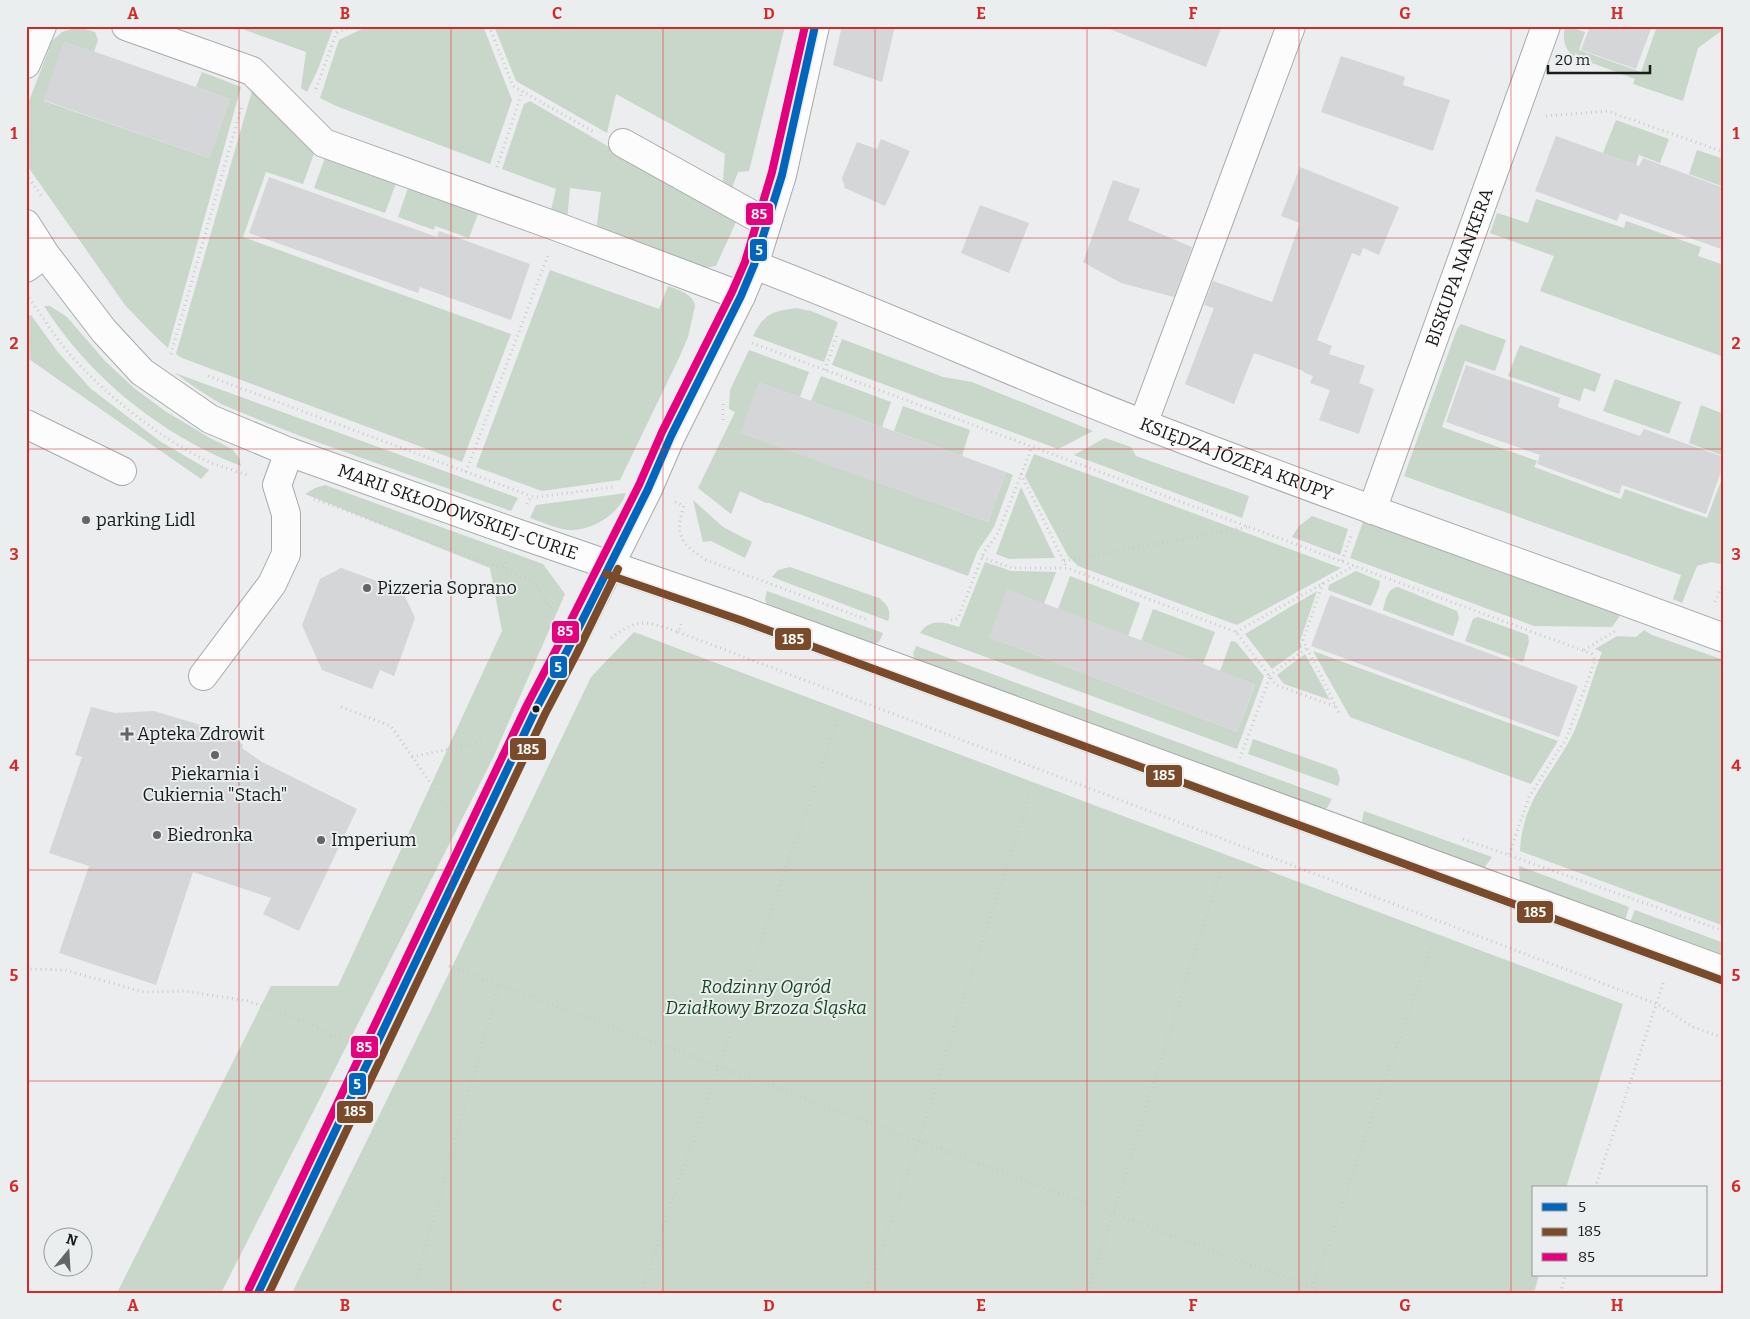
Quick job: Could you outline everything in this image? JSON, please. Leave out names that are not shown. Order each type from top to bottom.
[{"type":"street","points":[[26,64],[42,26]]},
{"type":"street","points":[[126,26],[252,71],[324,143],[558,227],[741,296]]},
{"type":"street","points":[[258,1293],[536,709],[567,651],[741,296],[754,265],[782,175],[815,26]]},
{"type":"street","points":[[1144,424],[1291,26]]},
{"type":"street","name":"BISKUPA NANKERA","points":[[1372,510],[1546,26]]},
{"type":"street","points":[[623,143],[767,223]]},
{"type":"street","name":"MARII SKŁODOWSKIEJ-CURIE","points":[[26,224],[36,261],[142,372],[210,419],[289,452],[755,615],[1724,971]]},
{"type":"street","name":"KSIĘDZA JÓZEFA KRUPY","points":[[754,265],[1144,424],[1372,510],[1724,638]]},
{"type":"street","points":[[26,424],[122,471]]},
{"type":"street","points":[[203,676],[272,584],[286,554],[286,514],[277,486],[289,452]]},
{"type":"path","points":[[318,84],[339,26]]},
{"type":"path","points":[[336,34],[352,26]]},
{"type":"path","points":[[490,26],[513,86],[606,138],[623,143]]},
{"type":"path","points":[[162,351],[170,357],[252,71]]},
{"type":"path","points":[[497,166],[522,92]]},
{"type":"path","points":[[1538,117],[1607,111],[1724,152]]},
{"type":"path","points":[[26,174],[43,198]]},
{"type":"path","points":[[466,472],[558,227]]},
{"type":"path","points":[[825,370],[840,328]]},
{"type":"path","points":[[746,342],[1592,654],[1595,660],[1567,737],[1529,797],[1509,855]]},
{"type":"path","points":[[201,374],[537,498],[615,487]]},
{"type":"path","points":[[951,620],[958,618],[982,557],[998,532],[1032,447]]},
{"type":"path","points":[[1021,474],[1067,568]]},
{"type":"path","points":[[524,512],[531,496]]},
{"type":"path","points":[[684,506],[679,522],[680,537],[691,551],[706,560],[876,624]]},
{"type":"path","points":[[1064,561],[1249,527]]},
{"type":"path","points":[[1342,561],[1352,532]]},
{"type":"path","points":[[508,555],[504,569],[533,580],[552,608],[551,617]]},
{"type":"path","points":[[982,557],[1012,568],[1067,568],[1236,632],[1276,685],[1337,707]]},
{"type":"path","points":[[1236,632],[1354,566]]},
{"type":"path","points":[[1714,604],[1724,582]]},
{"type":"path","points":[[1323,583],[1303,640],[1339,713]]},
{"type":"path","points":[[678,632],[683,618]]},
{"type":"path","points":[[608,640],[619,631],[635,624],[649,622],[678,632],[1657,1004],[1693,1027],[1724,1038]]},
{"type":"path","points":[[1240,758],[1270,676],[1308,648]]},
{"type":"path","points":[[341,707],[391,726],[472,842]]},
{"type":"path","points":[[641,1293],[837,720]]},
{"type":"path","points":[[412,757],[488,740]]},
{"type":"path","points":[[1231,755],[1249,762]]},
{"type":"path","points":[[866,1293],[918,1141],[1030,794]]},
{"type":"path","points":[[1457,836],[1724,931]]},
{"type":"path","points":[[1088,1293],[1222,866]]},
{"type":"path","points":[[1311,1293],[1432,945]]},
{"type":"path","points":[[1596,1186],[1673,952]]},
{"type":"path","points":[[444,963],[1326,1293]]},
{"type":"path","points":[[26,967],[30,969],[65,970],[144,992],[185,991],[248,1001],[306,1022],[371,1055]]},
{"type":"path","points":[[414,1284],[499,985]]},
{"type":"path","points":[[1560,1293],[1566,1276]]},
{"type":"green space","points":[[234,26],[334,26],[307,92],[301,88],[306,52]]},
{"type":"green space","points":[[368,26],[483,26],[512,100],[490,164],[336,106],[320,98],[339,40]]},
{"type":"green space","points":[[494,26],[785,26],[749,171],[738,172],[732,188],[723,181],[725,154],[616,94],[607,133],[516,81]]},
{"type":"green space","points":[[1566,26],[1585,32],[1579,50],[1641,72],[1657,26],[1724,26],[1724,29],[1698,48],[1683,101],[1633,84],[1635,79],[1573,56],[1565,42]]},
{"type":"green space","points":[[78,27],[95,32],[98,40],[94,52],[44,101],[209,158],[230,99],[196,87],[202,72],[241,87],[168,348],[125,305],[26,164],[26,109],[52,41],[62,32]]},
{"type":"green space","points":[[252,91],[316,148],[303,184],[266,172],[243,237],[511,334],[462,462],[182,358],[176,354]]},
{"type":"green space","points":[[530,101],[736,222],[716,266],[702,268],[596,232],[601,192],[570,188],[567,220],[550,214],[556,189],[502,169],[524,104]]},
{"type":"green space","points":[[1616,120],[1669,139],[1660,163],[1639,155],[1636,165],[1603,153]]},
{"type":"green space","points":[[1697,150],[1724,159],[1724,187],[1689,174]]},
{"type":"green space","points":[[325,158],[396,183],[385,213],[314,188]]},
{"type":"green space","points":[[408,188],[478,214],[469,238],[435,226],[434,230],[398,217]]},
{"type":"green space","points":[[1536,199],[1624,228],[1626,221],[1701,247],[1698,256],[1724,265],[1724,357],[1540,291],[1554,256],[1490,233],[1497,213],[1528,223]]},
{"type":"green space","points":[[550,270],[659,309],[668,286],[685,293],[694,302],[695,306],[688,337],[620,480],[542,491],[476,467]]},
{"type":"green space","points":[[44,306],[50,306],[67,317],[105,361],[134,388],[165,411],[232,449],[239,458],[241,466],[183,438],[156,421],[130,401],[105,380],[83,357]]},
{"type":"green space","points":[[796,308],[811,311],[838,322],[824,362],[753,336],[765,318],[780,311]]},
{"type":"green space","points":[[31,315],[57,351],[91,389],[161,442],[209,470],[201,479],[26,357],[26,317]]},
{"type":"green space","points":[[1461,324],[1506,340],[1495,371],[1465,361],[1442,427],[1537,461],[1534,467],[1621,499],[1625,489],[1707,518],[1724,473],[1724,565],[1711,562],[1697,566],[1682,603],[1673,599],[1681,575],[1404,476],[1457,329]]},
{"type":"green space","points":[[842,339],[943,377],[972,382],[1093,431],[1058,449],[832,365]]},
{"type":"green space","points":[[1520,345],[1601,374],[1595,392],[1584,388],[1580,401],[1508,376]]},
{"type":"green space","points":[[749,350],[809,372],[800,397],[759,383],[741,433],[988,522],[1006,472],[1013,475],[994,527],[977,552],[968,576],[766,503],[740,491],[731,514],[698,488],[735,412],[729,409],[730,390]]},
{"type":"green space","points":[[175,373],[518,498],[511,511],[303,437],[221,404]]},
{"type":"green space","points":[[821,376],[891,402],[882,427],[811,401]]},
{"type":"green space","points":[[1615,379],[1681,402],[1669,434],[1603,411]]},
{"type":"green space","points":[[1701,405],[1724,414],[1724,456],[1689,443]]},
{"type":"green space","points":[[903,406],[970,430],[962,456],[894,431]]},
{"type":"green space","points":[[1105,438],[1131,447],[1136,456],[1249,496],[1242,518],[1074,455]]},
{"type":"green space","points":[[1034,454],[1341,568],[1237,625],[1078,566],[1068,556],[1025,476]]},
{"type":"green space","points":[[325,485],[543,564],[565,594],[493,758],[221,1293],[117,1293],[271,986],[338,986],[502,631],[490,568],[305,494]]},
{"type":"green space","points":[[1021,487],[1055,558],[1009,559],[996,554]]},
{"type":"green space","points":[[626,493],[617,508],[610,515],[585,528],[567,530],[530,518],[536,505]]},
{"type":"green space","points":[[693,500],[723,527],[752,542],[745,558],[711,541],[703,542]]},
{"type":"green space","points":[[1312,516],[1348,529],[1340,555],[1292,537],[1299,526]]},
{"type":"green space","points":[[1363,522],[1603,606],[1620,616],[1612,627],[1534,626],[1350,558]]},
{"type":"green space","points":[[985,562],[1011,571],[1056,572],[1044,604],[989,637],[1237,732],[1255,685],[1220,671],[1231,641],[1236,642],[1264,676],[1237,749],[920,633],[928,625],[938,622],[959,627]]},
{"type":"green space","points":[[790,567],[879,598],[888,608],[888,621],[772,577],[778,570]]},
{"type":"green space","points":[[1356,571],[1380,581],[1371,606],[1328,590],[1329,585]]},
{"type":"green space","points":[[1070,576],[1140,603],[1128,636],[1058,609]]},
{"type":"green space","points":[[1398,587],[1457,611],[1459,618],[1453,636],[1383,610],[1389,592]]},
{"type":"green space","points":[[767,591],[883,633],[879,642],[871,645],[767,606],[765,599]]},
{"type":"green space","points":[[1317,591],[1300,641],[1302,647],[1272,669],[1245,634]]},
{"type":"green space","points":[[1153,609],[1215,632],[1203,664],[1141,641]]},
{"type":"green space","points":[[1478,617],[1528,635],[1529,642],[1523,662],[1465,641],[1473,619]]},
{"type":"green space","points":[[1644,630],[1652,635],[1724,660],[1724,926],[1520,851],[1522,834],[1531,804],[1571,738],[1580,718],[1602,652],[1595,649],[1617,636],[1636,637]]},
{"type":"green space","name":"Rodzinny Ogród Działkowy Brzoza Śląska","points":[[634,632],[1623,1004],[1567,1186],[1532,1186],[1532,1276],[1539,1276],[1534,1293],[292,1293],[452,967],[591,677]]},
{"type":"green space","points":[[916,646],[1332,799],[1327,808],[1322,809],[915,661],[913,654]]},
{"type":"green space","points":[[1313,651],[1558,741],[1531,784],[1350,717]]},
{"type":"green space","points":[[1305,654],[1330,700],[1284,684],[1277,675]]},
{"type":"green space","points":[[1253,739],[1337,769],[1340,779],[1338,786],[1248,754]]},
{"type":"green space","points":[[1364,811],[1492,857],[1482,871],[1363,825]]},
{"type":"green space","points":[[1519,866],[1629,907],[1624,924],[1520,883]]},
{"type":"green space","points":[[1635,910],[1724,943],[1724,960],[1629,925]]},
{"type":"building","points":[[842,26],[895,26],[882,82],[833,65]]},
{"type":"building","points":[[1107,26],[1222,26],[1206,67],[1107,28]]},
{"type":"building","points":[[1590,26],[1652,26],[1636,69],[1581,50]]},
{"type":"building","points":[[64,41],[230,99],[209,158],[43,100]]},
{"type":"building","points":[[1341,56],[1405,77],[1403,85],[1450,100],[1433,151],[1321,112]]},
{"type":"building","points":[[1556,136],[1639,166],[1643,158],[1724,188],[1724,250],[1620,213],[1617,221],[1535,191]]},
{"type":"building","points":[[881,139],[910,151],[885,206],[845,188],[842,178],[857,142],[877,149]]},
{"type":"building","points":[[1300,167],[1399,207],[1379,255],[1363,248],[1360,256],[1352,253],[1317,340],[1332,346],[1329,354],[1365,366],[1359,383],[1374,389],[1359,434],[1319,420],[1330,390],[1310,383],[1313,376],[1254,353],[1234,404],[1185,384],[1214,308],[1204,305],[1213,281],[1272,302],[1300,223],[1281,216]]},
{"type":"building","points":[[269,177],[437,237],[439,231],[530,264],[511,320],[420,287],[418,293],[249,233]]},
{"type":"building","points":[[1113,180],[1140,189],[1128,220],[1192,247],[1174,297],[1121,283],[1083,262]]},
{"type":"building","points":[[980,205],[1029,223],[1009,273],[961,253]]},
{"type":"building","points":[[1466,365],[1560,398],[1558,407],[1640,436],[1644,429],[1724,457],[1724,463],[1706,514],[1622,485],[1619,494],[1537,464],[1540,455],[1446,422]]},
{"type":"building","points":[[759,382],[1006,472],[988,522],[740,433]]},
{"type":"building","points":[[341,568],[402,590],[415,618],[394,676],[380,670],[372,689],[322,670],[302,625],[320,579]]},
{"type":"building","points":[[1007,589],[1255,684],[1237,732],[989,637]]},
{"type":"building","points":[[1330,595],[1578,686],[1559,737],[1311,646]]},
{"type":"building","name":"Biedronka","points":[[91,707],[115,713],[154,711],[224,732],[235,738],[243,745],[242,748],[262,762],[357,809],[299,931],[263,914],[271,898],[193,872],[156,985],[59,953],[89,866],[49,853],[82,757],[75,755]]},
{"type":"transit line","name":"85","points":[[249,1289],[527,705],[639,485],[662,432],[732,292],[745,262],[772,172],[805,26]]},
{"type":"transit line","name":"5","points":[[258,1293],[536,709],[648,489],[671,436],[741,296],[754,265],[782,175],[815,26]]},
{"type":"transit line","name":"185","points":[[269,1293],[545,714],[618,569]]},
{"type":"transit line","name":"185","points":[[606,574],[743,621],[1721,980]]},
{"type":"place","name":"parking Lidl","points":[[86,520]]},
{"type":"place","name":"Pizzeria Soprano","points":[[367,588]]},
{"type":"place","name":"Apteka Zdrowit","points":[[127,734]]},
{"type":"place","name":"Piekarnia i Cukiernia \"Stach\"","points":[[215,755]]},
{"type":"place","name":"Biedronka","points":[[157,835]]},
{"type":"place","name":"Imperium","points":[[321,840]]}]
